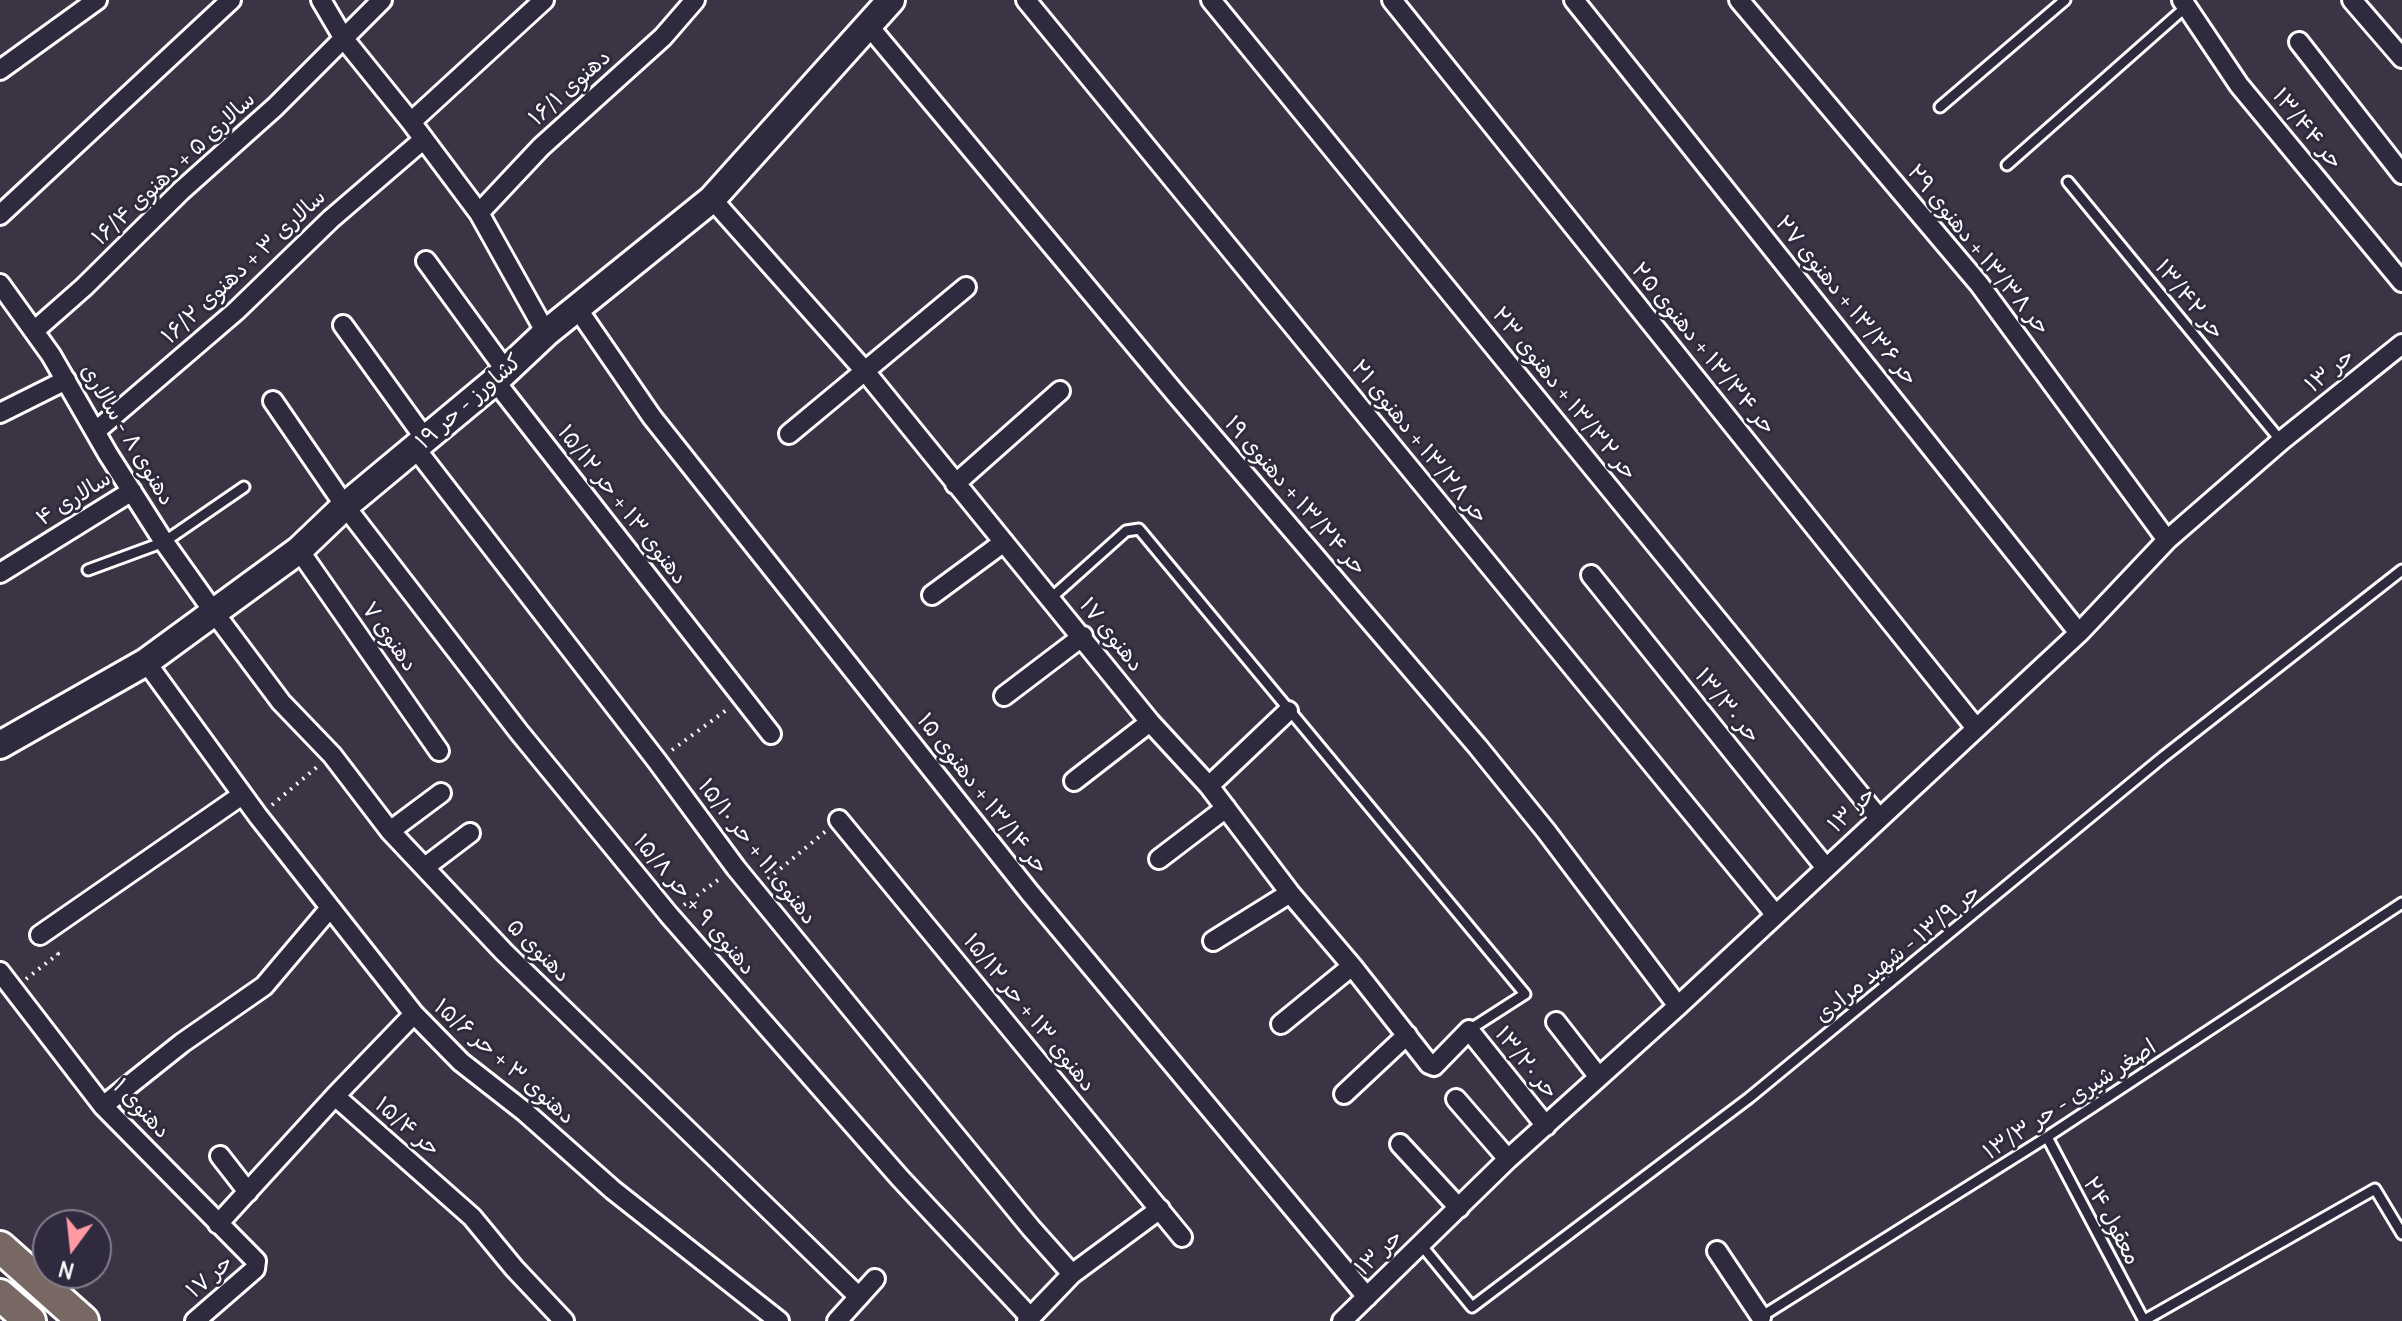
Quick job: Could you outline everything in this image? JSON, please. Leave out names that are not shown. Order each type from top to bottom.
[{"type":"main road","points":[[0,1247],[83,1321]]},
{"type":"street","points":[[0,70],[97,0]]},
{"type":"street","points":[[0,215],[231,0]]},
{"type":"street","points":[[321,0],[344,39],[479,213],[546,333]]},
{"type":"street","name":"سالاری ۵ + دهنوی ۱۶/۴","points":[[34,331],[84,287],[181,191],[275,107],[382,0]]},
{"type":"street","points":[[411,122],[544,0]]},
{"type":"street","name":"دهنوی ۱۶/۱","points":[[479,213],[541,147],[663,37],[695,0]]},
{"type":"street","name":"کشاورز - حر ۱۹","points":[[0,745],[146,662],[299,550],[345,506],[421,445],[546,333],[712,199],[891,0]]},
{"type":"street","name":"حر ۱۳/۲۸ + دهنوی ۲۱","points":[[1026,0],[1775,914]]},
{"type":"street","name":"حر ۱۳/۳۲ + دهنوی ۲۳","points":[[1211,0],[1879,818]]},
{"type":"street","name":"حر ۱۳/۳۴ + دهنوی ۲۵","points":[[1392,0],[1976,728]]},
{"type":"street","name":"حر ۱۳/۳۶ + دهنوی ۲۷","points":[[1574,0],[2079,633]]},
{"type":"street","name":"حر ۱۳/۳۸ + دهنوی ۲۹","points":[[1739,0],[1979,284],[2167,540]]},
{"type":"street","points":[[2352,0],[2402,58]]},
{"type":"street","name":"حر ۱۳/۴۴","points":[[2185,3],[2239,85],[2402,282]]},
{"type":"street","name":"حر ۱۳/۲۴ + دهنوی ۱۹","points":[[867,24],[1165,381],[1478,747],[1546,831],[1678,1006]]},
{"type":"street","points":[[2299,42],[2402,174]]},
{"type":"street","name":"سالاری ۳ + دهنوی ۱۶/۲","points":[[96,431],[236,311],[331,219],[424,139]]},
{"type":"street","name":"دهنوی ۱۷","points":[[712,199],[864,370],[1150,722],[1209,786],[1290,893],[1429,1064],[1434,1066],[1469,1030]]},
{"type":"street","name":"دهنوی ۱۳ + حر ۱۵/۱۲","points":[[426,261],[501,376],[771,734]]},
{"type":"street","points":[[789,434],[966,287]]},
{"type":"street","name":"دهنوی ۸ - سالاری","points":[[3,294],[34,331],[164,542],[213,611]]},
{"type":"street","name":"حر ۱۳/۱۴ + دهنوی ۱۵","points":[[577,308],[652,417],[1030,893],[1367,1297]]},
{"type":"street","name":"دهنوی ۱۱ + حر ۱۵/۱۰","points":[[343,325],[421,445],[736,868],[1072,1274]]},
{"type":"street","name":"حر ۱۳","points":[[1342,1321],[1508,1159],[1678,1006],[2079,633],[2167,540],[2281,441],[2402,344]]},
{"type":"street","points":[[0,413],[66,380]]},
{"type":"street","points":[[955,484],[1060,391]]},
{"type":"street","name":"دهنوی ۹ + حر ۱۵/۸","points":[[273,401],[345,506],[519,732],[669,915],[900,1178],[1029,1319]]},
{"type":"street","name":"سالاری ۴","points":[[0,573],[132,491]]},
{"type":"street","points":[[932,595],[1004,542]]},
{"type":"street","name":"دهنوی ۷","points":[[299,550],[439,751]]},
{"type":"street","name":"حر ۱۳/۳۰","points":[[1591,575],[1826,868]]},
{"type":"street","name":"دهنوی ۵","points":[[213,611],[281,702],[332,755],[390,831],[504,952],[859,1297]]},
{"type":"street","points":[[1004,696],[1083,636]]},
{"type":"street","name":"دهنوی ۳ + حر ۱۵/۶","points":[[146,662],[242,795],[414,1014],[461,1062],[525,1112],[613,1190],[779,1321]]},
{"type":"street","points":[[1209,786],[1288,711]]},
{"type":"street","points":[[1074,781],[1150,722]]},
{"type":"street","points":[[390,831],[441,793]]},
{"type":"street","points":[[40,935],[242,795]]},
{"type":"street","points":[[1159,859],[1226,808]]},
{"type":"street","name":"دهنوی ۱۳ + حر ۱۵/۱۲","points":[[839,820],[1182,1237]]},
{"type":"street","points":[[425,867],[470,833]]},
{"type":"street","points":[[1213,941],[1290,893]]},
{"type":"street","points":[[103,1106],[182,1043],[264,986],[330,908]]},
{"type":"street","points":[[1281,1024],[1352,966]]},
{"type":"street","name":"دهنوی ۱","points":[[0,972],[103,1106],[256,1261],[255,1269]]},
{"type":"street","points":[[218,1224],[414,1014]]},
{"type":"street","points":[[1556,1022],[1598,1076]]},
{"type":"street","name":"حر ۱۳/۲۰","points":[[1469,1030],[1546,1126]]},
{"type":"street","points":[[1344,1094],[1407,1035]]},
{"type":"street","name":"حر ۱۵/۴","points":[[335,1096],[472,1217],[564,1321]]},
{"type":"street","points":[[1456,1099],[1508,1159]]},
{"type":"street","points":[[1400,1144],[1459,1208]]},
{"type":"street","points":[[220,1156],[248,1192]]},
{"type":"street","points":[[1029,1319],[1072,1274],[1160,1209]]},
{"type":"street","points":[[1717,1251],[1758,1319]]},
{"type":"street","name":"حر ۱۷","points":[[195,1321],[255,1269]]},
{"type":"street","points":[[837,1321],[875,1279]]},
{"type":"lane","points":[[1940,107],[2065,0]]},
{"type":"lane","points":[[2007,165],[2185,3]]},
{"type":"lane","name":"حر ۱۳/۴۲","points":[[2068,182],[2281,441]]},
{"type":"lane","points":[[88,570],[164,542],[244,487]]},
{"type":"lane","points":[[1050,599],[1126,531],[1139,529],[1525,994],[1469,1030]]},
{"type":"lane","name":"حر ۱۳/۹ - شهید مرادی","points":[[1422,1246],[1472,1307],[1749,1098],[2163,757],[2402,570]]},
{"type":"lane","name":"اصغر شیری - حر ۱۳/۳","points":[[1758,1319],[2047,1137],[2402,903]]},
{"type":"lane","name":"معقول ۲۴","points":[[2047,1137],[2144,1321]]},
{"type":"lane","points":[[2144,1321],[2375,1189],[2402,1234]]},
{"type":"path","points":[[657,761],[743,699]]},
{"type":"path","points":[[258,816],[332,755]]},
{"type":"path","points":[[754,891],[839,820]]},
{"type":"path","points":[[669,915],[736,868]]},
{"type":"path","points":[[15,988],[58,954],[40,935]]}]
